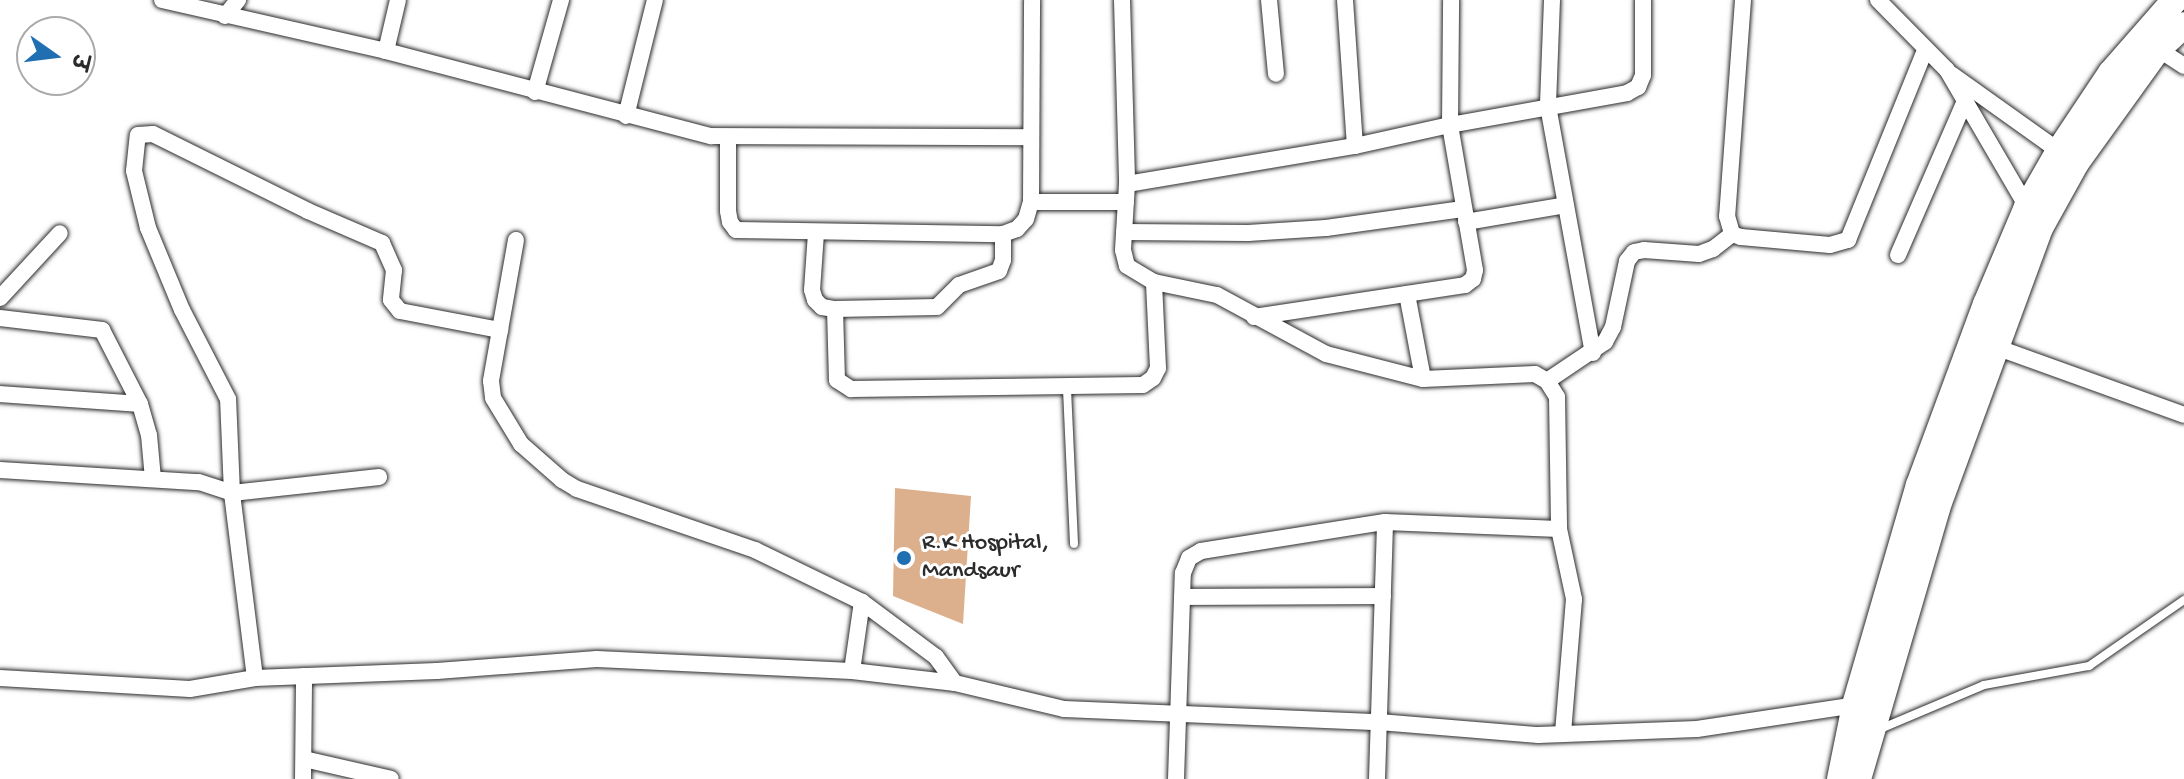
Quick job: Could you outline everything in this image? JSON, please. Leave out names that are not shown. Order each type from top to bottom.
[{"type":"main road","points":[[1840,779],[1855,705],[1919,485],[1984,343],[2034,218],[2111,73],[2175,0]]},
{"type":"main road","points":[[2067,157],[2158,49],[2184,25]]},
{"type":"main road","points":[[1858,779],[1984,343]]},
{"type":"street","points":[[162,0],[386,51],[626,116],[728,138],[1031,137]]},
{"type":"street","points":[[225,16],[238,0]]},
{"type":"street","points":[[386,51],[398,0]]},
{"type":"street","points":[[535,92],[561,0]]},
{"type":"street","points":[[626,116],[655,0]]},
{"type":"street","points":[[728,138],[728,211],[730,222],[736,230],[1003,234],[1017,229],[1026,219],[1031,202],[1032,0]]},
{"type":"street","points":[[1122,0],[1127,266],[1138,276],[1154,282],[1217,295],[1326,354],[1423,379],[1535,374],[1547,381],[1557,397],[1559,529],[1574,599],[1563,734]]},
{"type":"street","points":[[1269,0],[1276,74]]},
{"type":"street","points":[[1345,0],[1355,146]]},
{"type":"street","points":[[1254,317],[1465,285],[1473,279],[1475,270],[1450,125],[1451,0]]},
{"type":"street","points":[[1552,0],[1548,106],[1593,353]]},
{"type":"street","points":[[1031,202],[1126,193],[1450,125],[1627,93],[1638,87],[1643,75],[1643,0]]},
{"type":"street","points":[[1732,234],[1727,216],[1743,0]]},
{"type":"street","points":[[1878,0],[1947,70],[2067,157]]},
{"type":"street","points":[[2158,49],[2184,66]]},
{"type":"street","points":[[1547,381],[1593,353],[1605,342],[1613,327],[1627,261],[1634,252],[1699,254],[1713,249],[1732,234],[1830,245],[1848,240],[1925,50]]},
{"type":"street","points":[[1947,70],[2034,218]]},
{"type":"street","points":[[1898,255],[1964,103]]},
{"type":"street","points":[[255,678],[232,493],[228,399],[182,310],[148,228],[134,171],[138,135],[153,134],[308,211],[372,236],[382,243],[391,260],[394,270],[391,300],[400,311],[500,330]]},
{"type":"street","points":[[1124,232],[1264,232],[1566,205]]},
{"type":"street","points":[[0,298],[60,233]]},
{"type":"street","points":[[816,233],[812,290],[815,300],[822,307],[835,309],[937,307],[959,285],[999,271],[1003,260],[1003,234]]},
{"type":"street","points":[[516,240],[491,381],[493,398],[521,444],[577,489],[755,550],[862,602],[936,657],[955,683]]},
{"type":"street","points":[[835,309],[837,380],[851,389],[1067,389],[1143,385],[1153,378],[1159,355],[1154,282]]},
{"type":"street","points":[[1407,294],[1423,379]]},
{"type":"street","points":[[0,318],[102,330],[140,404],[149,435],[153,479]]},
{"type":"street","points":[[1984,343],[2184,415]]},
{"type":"street","points":[[0,394],[140,404]]},
{"type":"street","points":[[0,470],[199,482],[232,493],[379,477]]},
{"type":"street","points":[[1176,779],[1183,573],[1189,558],[1201,551],[1385,522],[1559,529]]},
{"type":"street","points":[[1377,779],[1385,522]]},
{"type":"street","points":[[1182,597],[1383,596]]},
{"type":"street","points":[[852,671],[862,602]]},
{"type":"street","points":[[0,678],[190,689],[255,678],[437,671],[581,659],[852,671],[955,683],[1064,709],[1379,722],[1563,734],[1697,729],[1855,705]]},
{"type":"street","points":[[303,779],[304,676]]},
{"type":"street","points":[[304,759],[391,779]]},
{"type":"lane","points":[[1067,389],[1074,544]]},
{"type":"lane","points":[[1870,733],[1984,685],[2089,666],[2184,600]]},
{"type":"building","points":[[895,488],[971,496],[963,624],[893,596]]},
{"type":"place","name":"R.K Hospital, Mandsaur","points":[[904,558]]}]
